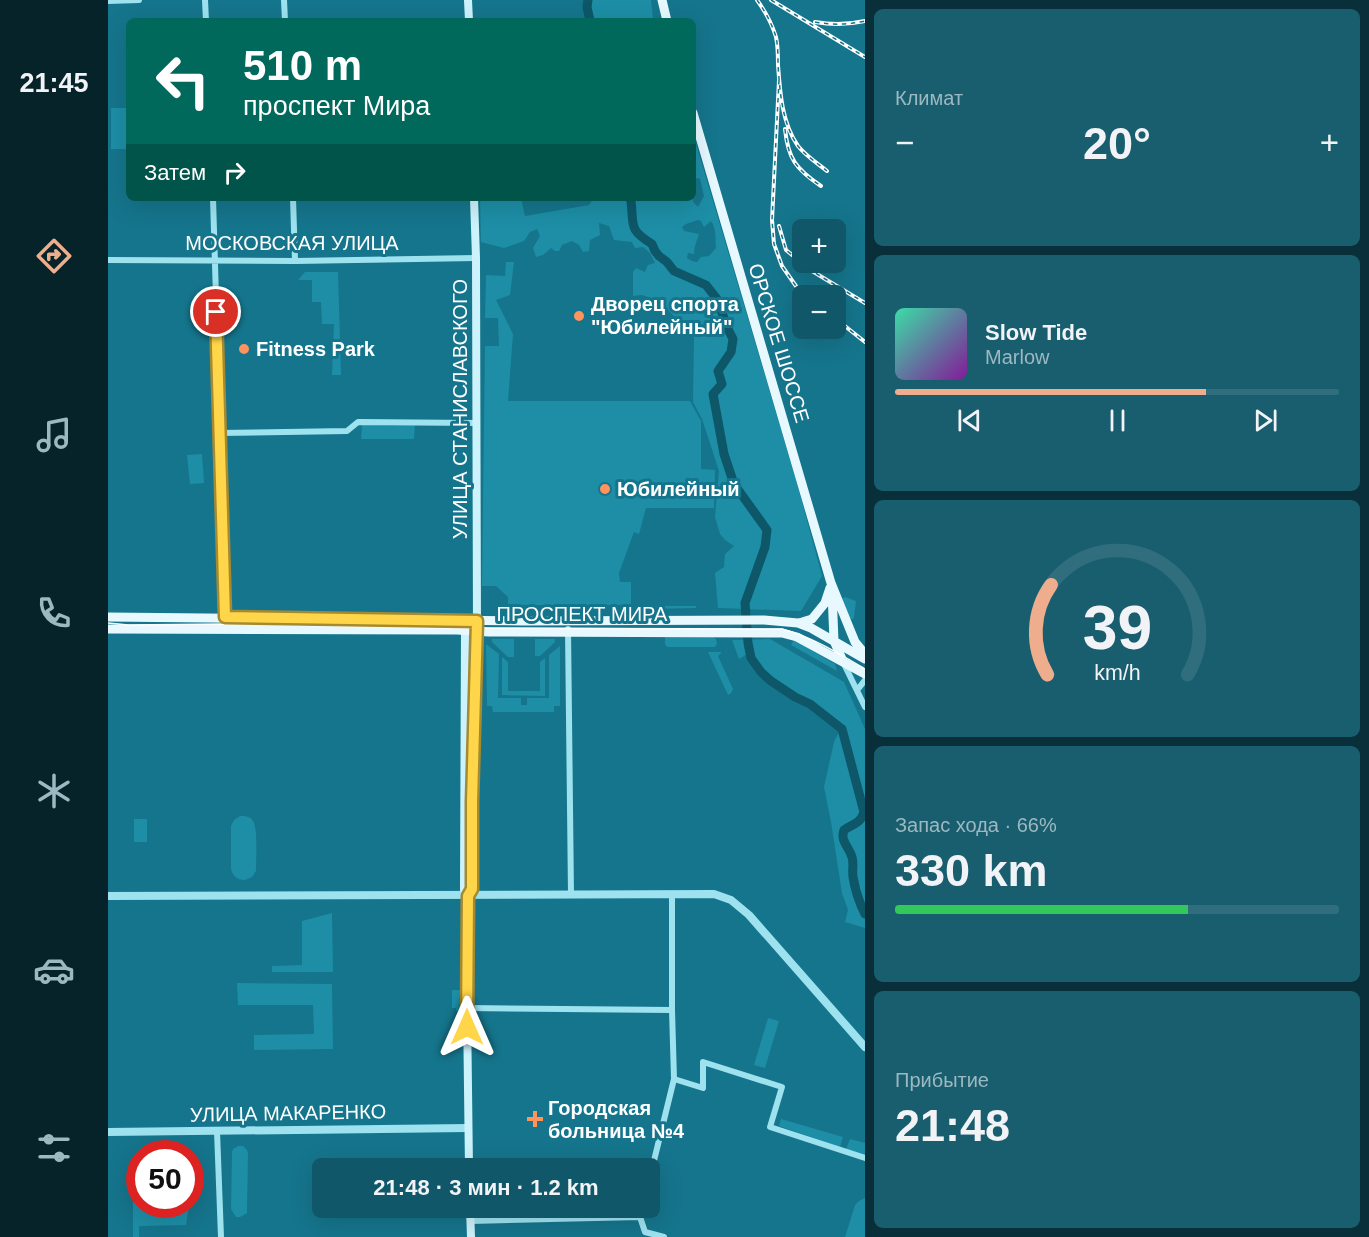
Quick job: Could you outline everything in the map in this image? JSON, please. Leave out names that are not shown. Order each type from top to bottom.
[{"type":"main road","points":[[468,0],[469,18]]},
{"type":"main road","points":[[662,0],[666,18]]},
{"type":"main road","name":"ОРСКОЕ ШОССЕ","points":[[696,123],[831,583]]},
{"type":"main road","name":"УЛИЦА СТАНИСЛАВСКОГО","points":[[469,1158],[468,896],[472,889],[477,631],[474,201]]},
{"type":"main road","points":[[798,623],[812,620],[825,603],[831,583]]},
{"type":"main road","points":[[831,583],[834,641],[843,661]]},
{"type":"main road","points":[[831,583],[855,642],[865,654]]},
{"type":"main road","name":"ПРОСПЕКТ МИРА","points":[[108,617],[477,621],[764,620],[798,623],[811,628],[865,659]]},
{"type":"main road","points":[[465,631],[477,621]]},
{"type":"main road","name":"ПРОСПЕКТ МИРА","points":[[108,629],[782,633],[797,637],[865,674]]},
{"type":"main road","name":"УЛИЦА СТАНИСЛАВСКОГО","points":[[465,631],[464,890],[468,896]]},
{"type":"main road","points":[[470,1221],[471,1237]]},
{"type":"street","points":[[108,1],[139,0]]},
{"type":"street","points":[[205,0],[206,18]]},
{"type":"street","points":[[284,0],[285,18]]},
{"type":"street","points":[[213,201],[226,629]]},
{"type":"street","points":[[293,201],[295,261]]},
{"type":"street","name":"МОСКОВСКАЯ УЛИЦА","points":[[108,260],[295,261],[476,258]]},
{"type":"street","points":[[219,432],[347,430],[358,422],[476,423]]},
{"type":"street","points":[[188,617],[188,629]]},
{"type":"street","points":[[243,617],[243,629]]},
{"type":"street","points":[[325,618],[325,630]]},
{"type":"street","points":[[379,619],[379,630]]},
{"type":"street","points":[[398,619],[398,630]]},
{"type":"street","points":[[568,621],[571,895]]},
{"type":"street","points":[[843,661],[865,706]]},
{"type":"street","points":[[858,689],[865,680]]},
{"type":"street","points":[[655,1158],[674,1079],[672,894]]},
{"type":"street","points":[[108,896],[714,894],[731,900],[749,915],[865,1047]]},
{"type":"street","points":[[467,1008],[672,1010]]},
{"type":"street","points":[[674,1079],[703,1088],[703,1062],[782,1087],[770,1127],[865,1158]]},
{"type":"street","name":"УЛИЦА МАКАРЕНКО","points":[[108,1132],[468,1128]]},
{"type":"street","points":[[217,1131],[221,1237]]},
{"type":"street","points":[[470,1221],[598,1218]]},
{"type":"street","points":[[640,1218],[645,1232],[664,1237]]},
{"type":"shaded area","points":[[591,0],[651,0],[653,18],[592,18]]},
{"type":"shaded area","points":[[111,108],[126,108],[126,149],[111,149]]},
{"type":"shaded area","points":[[696,144],[797,483],[822,576],[801,611],[718,608],[715,573],[724,567],[725,554],[734,546],[720,534],[715,517],[719,471],[702,419],[693,402],[694,338],[660,301],[642,295],[633,296],[633,272],[636,268],[645,272],[648,265],[655,263],[650,253],[643,247],[635,248],[632,242],[614,240],[609,226],[599,223],[600,235],[590,240],[589,251],[583,252],[579,245],[572,241],[562,245],[559,251],[551,248],[543,255],[536,257],[533,248],[540,236],[537,229],[530,232],[524,241],[504,248],[481,242],[480,201],[522,201],[525,216],[589,205],[592,201],[693,201],[698,207],[704,196],[700,179],[697,178]],"holes":[[[698,220],[704,227],[711,221],[713,224],[716,248],[709,256],[701,257],[697,262],[692,261],[687,258],[688,253],[694,254],[699,234],[684,231],[682,227]]]},
{"type":"shaded area","name":"Юбилейный","points":[[506,262],[514,262],[510,295],[496,300],[513,334],[508,401],[690,401],[701,421],[701,469],[715,470],[714,508],[646,508],[639,534],[634,532],[619,573],[620,582],[631,582],[631,605],[508,605],[508,597],[496,586],[482,586],[485,346],[499,346],[498,318],[485,318],[486,275],[505,276]]},
{"type":"shaded area","points":[[305,272],[338,272],[341,375],[332,375],[334,324],[322,324],[321,302],[312,302],[312,280],[298,280]]},
{"type":"shaded area","points":[[415,424],[414,439],[361,439],[362,425]]},
{"type":"shaded area","points":[[202,454],[204,483],[190,484],[187,455]]},
{"type":"shaded area","points":[[845,597],[856,601],[853,619],[850,619],[842,599]]},
{"type":"shaded area","points":[[645,606],[696,606],[696,608],[643,609]]},
{"type":"shaded area","points":[[665,637],[713,637],[717,644],[715,647],[667,647]]},
{"type":"shaded area","points":[[492,639],[514,639],[514,657],[508,657],[492,642]]},
{"type":"shaded area","points":[[535,639],[555,639],[555,642],[540,656],[535,656]]},
{"type":"shaded area","points":[[770,639],[844,682],[865,729],[865,928],[845,922],[848,910],[842,893],[824,787],[834,742],[842,726],[821,708],[769,677],[747,654],[739,659],[732,640]]},
{"type":"shaded area","points":[[794,640],[835,664],[837,671],[791,645]]},
{"type":"shaded area","points":[[486,644],[499,654],[498,698],[521,698],[521,705],[527,705],[527,698],[549,698],[549,655],[560,646],[560,706],[554,706],[554,712],[493,712],[492,706],[487,706]]},
{"type":"shaded area","points":[[708,652],[721,652],[718,656],[733,689],[728,695]]},
{"type":"shaded area","points":[[502,657],[508,662],[508,691],[540,691],[540,662],[545,658],[545,696],[502,695]]},
{"type":"shaded area","points":[[240,816],[252,819],[256,837],[256,871],[252,877],[245,880],[235,877],[231,868],[231,826]]},
{"type":"shaded area","points":[[134,819],[147,819],[147,842],[134,842]]},
{"type":"shaded area","points":[[332,913],[333,972],[272,972],[272,966],[302,965],[302,921]]},
{"type":"shaded area","points":[[237,983],[332,984],[333,1049],[254,1050],[254,1035],[314,1034],[313,1005],[238,1005]]},
{"type":"shaded area","points":[[452,990],[460,990],[459,1011],[452,1008]]},
{"type":"shaded area","points":[[768,1018],[779,1021],[765,1068],[754,1065]]},
{"type":"shaded area","points":[[781,1119],[843,1137],[840,1147],[779,1126]]},
{"type":"shaded area","points":[[850,1139],[865,1143],[865,1155],[846,1149]]},
{"type":"shaded area","points":[[238,1146],[243,1146],[248,1154],[247,1213],[236,1217],[231,1209],[232,1152]]},
{"type":"shaded area","points":[[865,1198],[865,1237],[845,1237],[855,1205]]},
{"type":"shaded area","points":[[133,1218],[187,1218],[186,1225],[139,1226],[139,1237],[133,1237]]},
{"type":"waterway","points":[[588,0],[589,18]]},
{"type":"waterway","points":[[631,201],[636,230],[652,244],[659,256],[674,271],[706,285],[717,299],[733,339],[731,352],[718,371],[722,384],[713,394],[724,454],[734,484],[767,530],[765,547],[745,603],[751,658],[771,681],[810,704],[842,729],[864,812],[859,821],[844,830],[843,838],[851,853],[855,887],[865,914]]},
{"type":"tram line","points":[[108,623],[443,628],[782,629],[835,651],[865,669]]},
{"type":"railway","points":[[757,0],[776,37],[781,97],[788,128],[801,150],[827,171]]},
{"type":"railway","points":[[771,0],[865,57]]},
{"type":"railway","points":[[815,22],[840,24],[865,21]]},
{"type":"railway","points":[[779,80],[772,220],[774,244],[782,266],[795,285]]},
{"type":"railway","points":[[785,129],[791,156],[799,168],[821,186]]},
{"type":"railway","points":[[779,226],[786,250],[812,271],[865,303]]},
{"type":"railway","points":[[846,327],[865,342]]},
{"type":"place","name":"Дворец спорта \"Юбилейный\"","points":[[579,316]]},
{"type":"place","name":"Fitness Park","points":[[244,349]]},
{"type":"place","name":"Юбилейный","points":[[605,489]]},
{"type":"place","name":"Городская больница №4","points":[[535,1119]]},
{"type":"route","points":[[216,312],[225,617],[477,621],[472,889],[468,896],[467,1027]]}]
